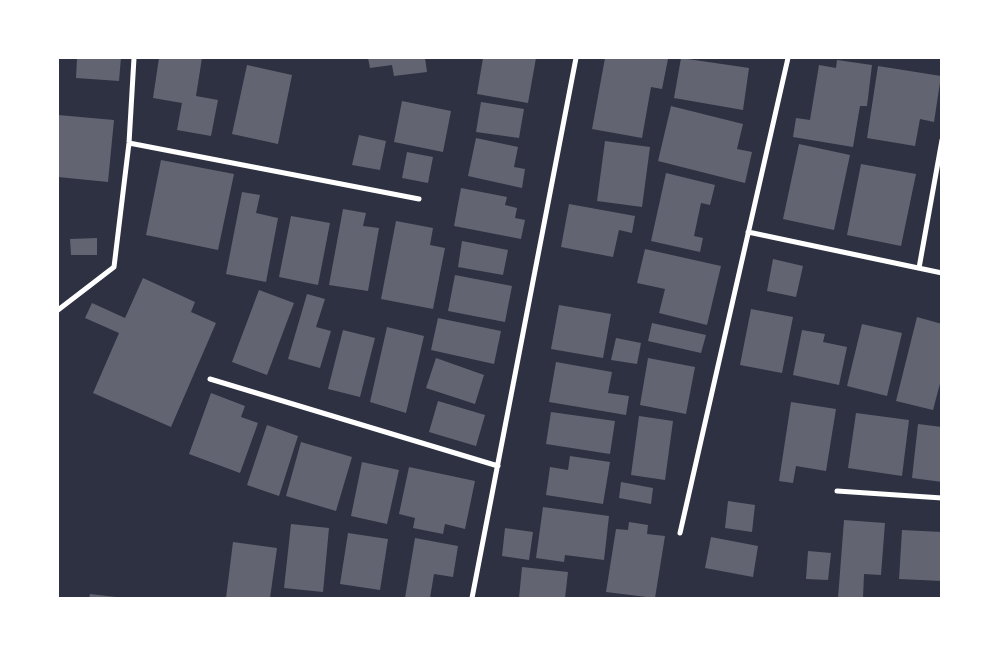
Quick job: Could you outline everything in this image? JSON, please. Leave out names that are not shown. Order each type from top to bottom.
[{"type":"street","points":[[58,310],[114,267],[129,143],[134,58]]},
{"type":"street","points":[[472,598],[576,58]]},
{"type":"street","points":[[680,533],[788,58]]},
{"type":"street","points":[[919,268],[942,140]]},
{"type":"street","points":[[129,143],[419,199]]},
{"type":"street","points":[[748,232],[942,273]]},
{"type":"street","points":[[210,379],[498,466]]},
{"type":"street","points":[[837,491],[942,498]]},
{"type":"building","points":[[77,58],[121,58],[119,81],[76,78]]},
{"type":"building","points":[[159,58],[202,58],[196,96],[218,100],[211,136],[177,130],[182,103],[153,98]]},
{"type":"building","points":[[368,58],[425,58],[427,72],[394,76],[392,65],[370,68]]},
{"type":"building","points":[[483,58],[536,58],[528,103],[477,94]]},
{"type":"building","points":[[605,58],[668,59],[662,89],[651,87],[642,138],[592,129]]},
{"type":"building","points":[[681,58],[749,68],[743,110],[674,98]]},
{"type":"building","points":[[837,60],[872,65],[867,106],[860,106],[853,147],[793,137],[796,118],[810,120],[819,65],[836,68]]},
{"type":"building","points":[[247,65],[292,75],[278,144],[232,134]]},
{"type":"building","points":[[878,66],[941,76],[934,122],[920,119],[915,146],[867,138]]},
{"type":"building","points":[[402,101],[451,111],[443,152],[394,142]]},
{"type":"building","points":[[481,102],[524,109],[519,138],[476,132]]},
{"type":"building","points":[[671,106],[743,124],[737,149],[752,152],[745,183],[658,161]]},
{"type":"building","points":[[58,115],[114,120],[108,182],[58,177]]},
{"type":"building","points":[[359,135],[386,141],[380,170],[352,165]]},
{"type":"building","points":[[476,138],[518,147],[514,167],[525,169],[522,188],[468,176]]},
{"type":"building","points":[[605,141],[650,147],[642,207],[597,201]]},
{"type":"building","points":[[799,144],[850,155],[834,230],[783,219]]},
{"type":"building","points":[[407,152],[433,157],[428,183],[402,178]]},
{"type":"building","points":[[161,160],[234,174],[218,250],[146,235]]},
{"type":"building","points":[[861,164],[916,174],[901,246],[847,235]]},
{"type":"building","points":[[666,173],[715,185],[710,205],[701,203],[694,236],[703,238],[700,252],[651,241]]},
{"type":"building","points":[[461,188],[507,197],[505,205],[517,208],[515,218],[525,220],[521,239],[454,226]]},
{"type":"building","points":[[242,192],[260,195],[256,213],[278,218],[266,282],[226,274]]},
{"type":"building","points":[[569,204],[635,216],[632,233],[619,230],[613,257],[561,247]]},
{"type":"building","points":[[343,209],[366,213],[363,226],[379,228],[368,291],[329,285]]},
{"type":"building","points":[[291,216],[330,223],[318,285],[279,277]]},
{"type":"building","points":[[396,221],[433,228],[430,245],[445,248],[433,309],[381,299]]},
{"type":"building","points":[[97,238],[97,255],[71,255],[70,239]]},
{"type":"building","points":[[462,241],[508,250],[503,275],[458,267]]},
{"type":"building","points":[[645,249],[721,266],[707,325],[659,313],[665,289],[637,283]]},
{"type":"building","points":[[773,259],[803,266],[796,297],[767,291]]},
{"type":"building","points":[[455,275],[512,286],[505,322],[448,311]]},
{"type":"building","points":[[143,278],[195,302],[191,312],[216,323],[171,427],[93,393],[119,333],[85,318],[92,303],[125,318]]},
{"type":"building","points":[[259,290],[294,303],[267,375],[232,362]]},
{"type":"building","points":[[307,294],[325,299],[316,327],[331,331],[320,368],[288,359]]},
{"type":"building","points":[[559,305],[611,314],[603,358],[551,349]]},
{"type":"building","points":[[751,309],[793,317],[782,373],[740,365]]},
{"type":"building","points":[[917,317],[942,324],[942,376],[933,410],[896,401]]},
{"type":"building","points":[[438,318],[501,331],[494,364],[431,350]]},
{"type":"building","points":[[652,323],[706,335],[701,353],[648,341]]},
{"type":"building","points":[[862,324],[902,333],[887,396],[847,386]]},
{"type":"building","points":[[387,327],[424,336],[406,413],[370,402]]},
{"type":"building","points":[[343,330],[375,338],[360,397],[328,389]]},
{"type":"building","points":[[802,330],[825,334],[823,342],[847,347],[839,385],[793,375]]},
{"type":"building","points":[[616,338],[641,343],[637,364],[611,360]]},
{"type":"building","points":[[436,358],[484,375],[475,404],[426,388]]},
{"type":"building","points":[[648,358],[695,367],[686,414],[640,405]]},
{"type":"building","points":[[556,362],[612,372],[608,393],[629,396],[626,415],[549,402]]},
{"type":"building","points":[[211,393],[245,406],[241,417],[258,423],[240,473],[189,454]]},
{"type":"building","points":[[438,401],[485,415],[476,446],[429,432]]},
{"type":"building","points":[[791,402],[836,409],[826,471],[796,466],[793,483],[779,481]]},
{"type":"building","points":[[551,412],[615,421],[610,454],[546,444]]},
{"type":"building","points":[[856,413],[909,420],[902,476],[848,468]]},
{"type":"building","points":[[639,416],[673,421],[665,480],[631,475]]},
{"type":"building","points":[[918,424],[942,427],[942,482],[912,478]]},
{"type":"building","points":[[267,425],[298,436],[279,496],[247,485]]},
{"type":"building","points":[[301,442],[352,457],[336,511],[286,496]]},
{"type":"building","points":[[570,456],[610,462],[603,504],[546,495],[550,467],[568,470]]},
{"type":"building","points":[[362,462],[399,470],[387,524],[351,516]]},
{"type":"building","points":[[409,467],[475,481],[465,529],[445,524],[443,534],[413,528],[415,518],[399,514]]},
{"type":"building","points":[[621,482],[653,488],[651,504],[619,498]]},
{"type":"building","points":[[728,501],[755,505],[752,532],[725,528]]},
{"type":"building","points":[[543,507],[609,516],[604,560],[565,555],[564,562],[536,558]]},
{"type":"building","points":[[844,520],[885,523],[881,575],[864,574],[863,598],[838,598]]},
{"type":"building","points":[[629,522],[648,525],[647,534],[665,536],[655,598],[606,592],[616,529],[628,530]]},
{"type":"building","points":[[291,524],[329,528],[323,592],[284,588]]},
{"type":"building","points":[[505,528],[533,532],[529,560],[502,556]]},
{"type":"building","points":[[902,530],[942,532],[942,581],[899,579]]},
{"type":"building","points":[[348,533],[388,539],[380,590],[340,584]]},
{"type":"building","points":[[711,537],[758,546],[753,577],[705,568]]},
{"type":"building","points":[[415,538],[458,546],[453,577],[434,574],[430,598],[405,598]]},
{"type":"building","points":[[233,542],[277,548],[270,598],[226,598]]},
{"type":"building","points":[[808,551],[831,553],[828,580],[806,579]]},
{"type":"building","points":[[522,567],[568,572],[565,598],[519,598]]},
{"type":"building","points":[[90,594],[116,597],[116,598],[89,598]]}]
